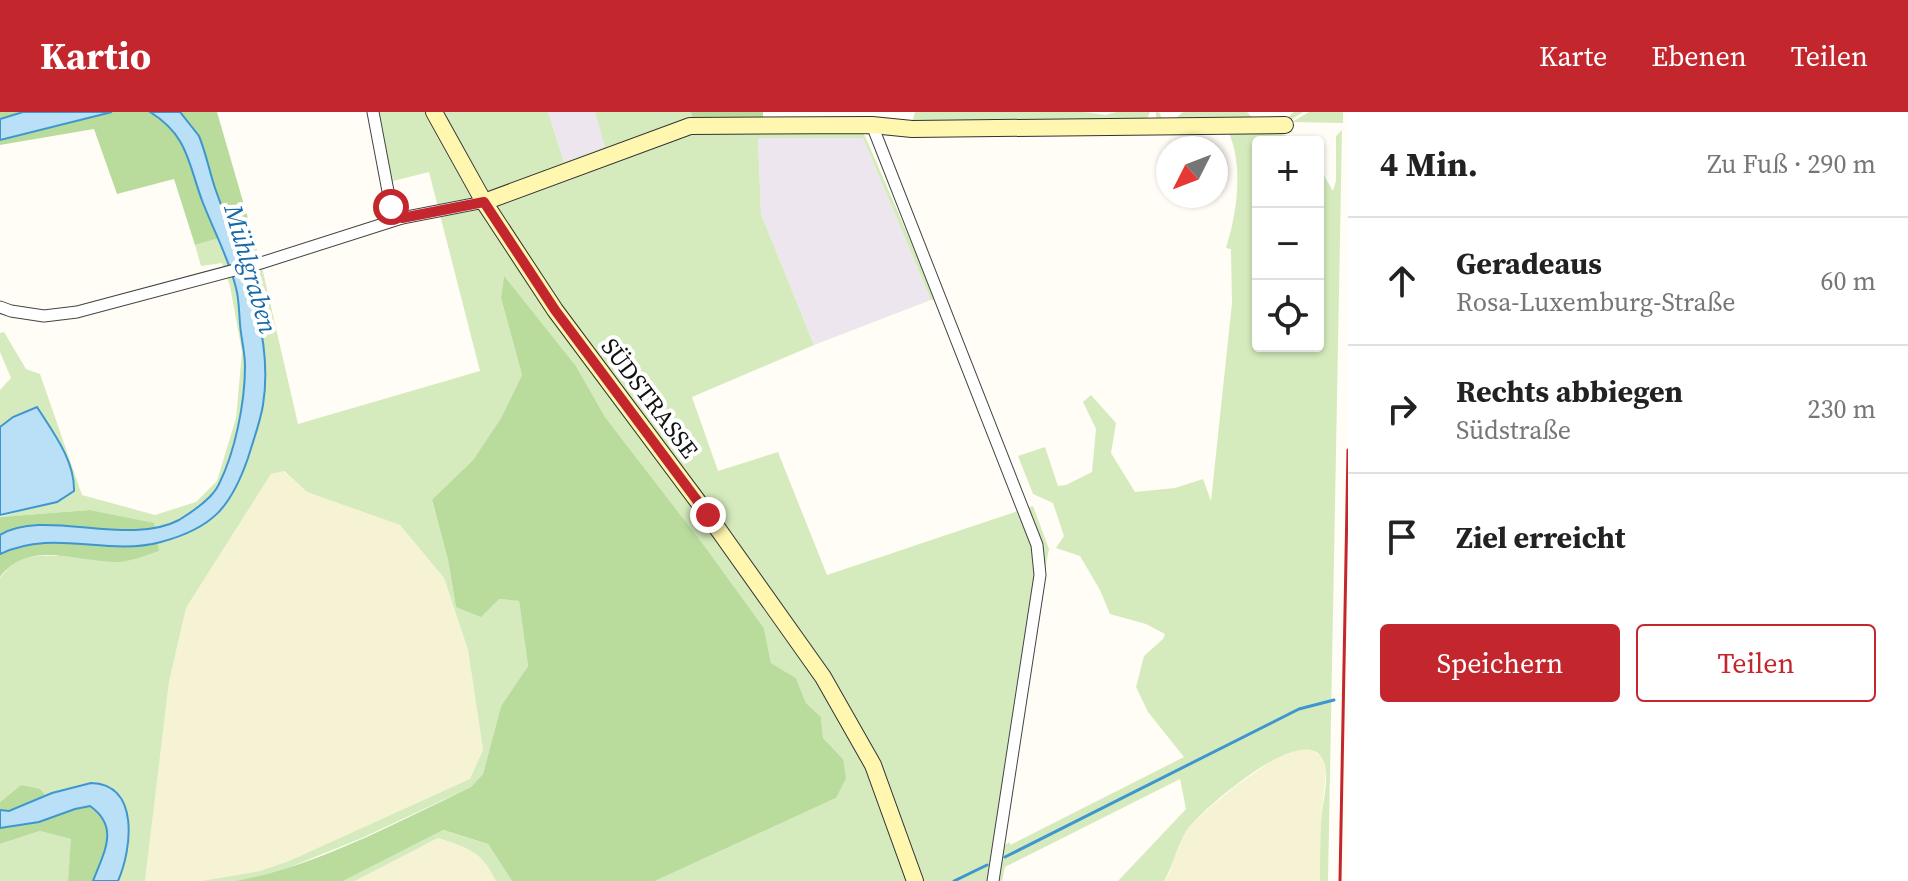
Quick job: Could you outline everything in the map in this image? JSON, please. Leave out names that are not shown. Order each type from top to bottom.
[{"type":"main road","name":"SÜDSTRASSE","points":[[434,112],[484,202],[555,310],[708,515],[823,677],[873,765],[915,881]]},
{"type":"main road","points":[[484,202],[690,126],[872,125],[912,129],[1285,125]]},
{"type":"street","points":[[373,112],[391,207],[402,218]]},
{"type":"street","points":[[872,125],[1037,545],[1040,575],[993,881]]},
{"type":"street","points":[[0,307],[44,316],[77,312],[261,263],[402,218],[484,202]]},
{"type":"shaded area","points":[[548,112],[595,112],[606,148],[564,162]]},
{"type":"shaded area","points":[[758,137],[863,138],[931,300],[814,345],[761,214]]},
{"type":"shaded area","points":[[283,471],[307,492],[400,525],[444,578],[468,650],[483,750],[471,779],[289,861],[260,871],[201,881],[145,881],[169,682],[186,608],[271,474]]},
{"type":"shaded area","points":[[1304,747],[1323,758],[1326,772],[1320,881],[1164,881],[1177,847],[1200,816],[1273,760]]},
{"type":"shaded area","points":[[438,838],[470,848],[488,863],[496,881],[355,881]]},
{"type":"green space","points":[[0,112],[217,112],[251,229],[195,245],[174,179],[117,194],[94,129],[0,145]]},
{"type":"green space","points":[[376,112],[548,112],[564,162],[605,147],[595,112],[691,112],[692,117],[679,136],[702,131],[861,131],[865,136],[936,300],[931,300],[863,138],[758,138],[761,214],[814,345],[692,397],[718,471],[778,452],[827,575],[1033,506],[1049,549],[987,881],[655,881],[836,798],[843,759],[823,738],[821,717],[806,703],[796,678],[771,663],[764,628],[605,417],[576,366],[504,277],[501,298],[522,375],[501,418],[473,460],[432,501],[448,560],[456,607],[499,599],[519,601],[528,666],[501,706],[483,774],[471,787],[362,838],[268,876],[235,881],[201,881],[260,871],[289,861],[470,779],[483,750],[468,650],[444,578],[400,525],[307,492],[284,471],[271,474],[186,608],[169,682],[145,881],[120,881],[58,811],[21,785],[0,802],[0,578],[12,565],[25,558],[57,556],[89,510],[0,517],[57,501],[74,491],[74,478],[59,441],[13,417],[0,427],[0,390],[11,378],[0,352],[0,333],[4,332],[26,369],[40,374],[82,495],[155,515],[196,502],[217,481],[236,418],[242,352],[230,286],[222,263],[201,266],[195,245],[251,229],[298,424],[480,371],[429,172],[389,182]]},
{"type":"green space","points":[[691,112],[763,112],[763,117],[692,117]]},
{"type":"green space","points":[[915,112],[1084,112],[1106,115],[1150,112],[1146,122],[912,122]]},
{"type":"green space","points":[[1156,112],[1163,121],[1173,121],[1183,112],[1247,112],[1253,118],[1286,119],[1294,112],[1303,112],[1289,121],[1156,122]]},
{"type":"green space","points":[[1309,112],[1343,112],[1343,123],[1292,122]]},
{"type":"green space","points":[[1342,130],[1328,881],[1320,881],[1325,765],[1322,758],[1311,750],[1294,751],[1274,760],[1211,805],[1187,830],[1164,881],[1118,881],[1186,809],[1180,779],[1005,867],[1002,881],[998,881],[1003,846],[1184,757],[1148,712],[1136,687],[1144,656],[1165,634],[1146,624],[1110,614],[1080,556],[1056,548],[1064,536],[1053,503],[1033,494],[1018,456],[1045,447],[1058,486],[1092,472],[1096,429],[1083,402],[1091,395],[1116,423],[1111,453],[1135,492],[1175,488],[1203,479],[1211,501],[1232,303],[1231,249],[1226,248],[1236,205],[1237,174],[1228,131],[1275,131],[1287,136],[1252,136],[1252,352],[1324,352],[1324,175],[1333,191],[1336,181],[1336,136]]},
{"type":"green space","points":[[504,276],[576,366],[605,417],[764,628],[771,663],[796,678],[806,703],[821,717],[823,738],[843,759],[846,778],[836,798],[655,881],[512,881],[488,844],[443,830],[343,881],[235,881],[294,866],[356,842],[471,787],[483,774],[501,706],[528,666],[519,601],[499,599],[481,617],[456,607],[448,560],[432,500],[473,460],[501,418],[522,375],[501,298]]},
{"type":"green space","points":[[89,510],[154,523],[159,551],[117,562],[39,556],[12,565],[0,577],[0,517]]},
{"type":"green space","points":[[21,785],[40,789],[58,811],[84,803],[101,807],[110,830],[103,864],[120,881],[68,881],[71,839],[40,831],[0,844],[0,802]]},
{"type":"green space","points":[[442,830],[488,844],[512,881],[496,881],[485,863],[473,852],[438,838],[355,881],[343,881]]},
{"type":"green space","points":[[40,831],[72,839],[68,881],[0,881],[0,844]]},
{"type":"water","points":[[23,112],[112,112],[0,140],[0,119]]},
{"type":"water","points":[[150,112],[180,112],[199,136],[252,294],[264,349],[265,377],[262,412],[248,458],[235,490],[218,513],[194,530],[179,536],[140,546],[40,543],[0,554],[0,535],[18,528],[39,525],[136,530],[179,520],[212,494],[230,457],[245,380],[237,292],[186,152],[173,131]]},
{"type":"water","points":[[37,407],[67,458],[74,491],[57,502],[0,515],[0,427],[13,417]]},
{"type":"water","points":[[91,783],[107,786],[118,794],[125,806],[129,836],[118,881],[93,881],[105,850],[107,831],[105,822],[90,806],[39,822],[0,828],[0,810],[9,811],[52,793]]},
{"type":"waterway","points":[[1005,857],[1299,709],[1334,700]]},
{"type":"waterway","points":[[954,881],[987,865]]},
{"type":"railway","points":[[1340,881],[1348,450]]},
{"type":"route","points":[[391,207],[402,218],[484,202],[555,310],[708,515]]},
{"type":"water label","name":"Mühlgraben","points":[[251,269]]}]
